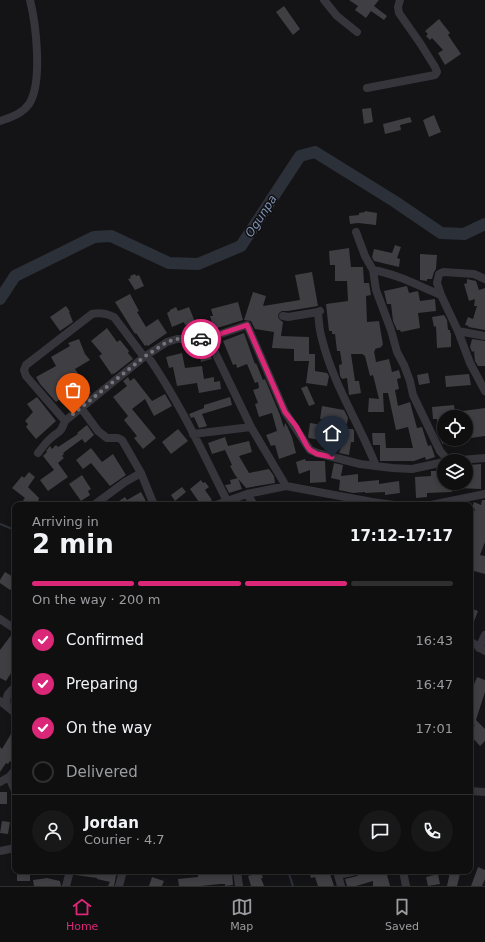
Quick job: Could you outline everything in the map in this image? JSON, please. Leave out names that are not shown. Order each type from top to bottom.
[{"type":"street","points":[[0,121],[13,117],[23,110],[35,92],[37,50],[34,18],[30,0]]},
{"type":"street","points":[[324,0],[338,16],[357,32]]},
{"type":"street","points":[[367,88],[435,75],[437,72],[420,43],[398,11],[400,0]]},
{"type":"street","points":[[356,232],[365,256],[373,270],[376,290],[391,330],[397,352],[410,381],[413,395],[443,454]]},
{"type":"street","points":[[373,270],[401,278],[441,295]]},
{"type":"street","points":[[485,279],[474,274],[443,272],[439,274],[437,283],[441,295],[458,330],[470,363],[485,391]]},
{"type":"street","points":[[283,316],[288,317],[319,312],[321,337],[326,352],[342,394],[376,466]]},
{"type":"street","points":[[65,421],[26,376],[24,370],[26,365],[92,314],[108,314],[114,317],[162,377],[179,405],[227,501],[247,494],[286,486],[372,502]]},
{"type":"street","points":[[38,453],[51,437],[62,430],[65,421],[146,356],[167,342],[176,339],[208,338],[247,325],[285,412],[310,450],[317,454],[360,464],[376,466],[412,469],[437,463]]},
{"type":"street","points":[[458,330],[485,336]]},
{"type":"street","points":[[208,338],[251,427],[286,486]]},
{"type":"street","points":[[81,408],[98,431],[107,438],[118,438],[122,440],[141,473],[153,502]]},
{"type":"street","points":[[193,434],[251,427]]},
{"type":"street","points":[[473,459],[485,458]]},
{"type":"street","points":[[98,502],[125,482],[141,473]]},
{"type":"street","points":[[247,494],[252,502]]},
{"type":"street","points":[[461,502],[485,494]]},
{"type":"street","points":[[0,619],[12,628]]},
{"type":"street","points":[[473,643],[482,650],[485,634]]},
{"type":"street","points":[[12,690],[7,694],[3,703],[12,710]]},
{"type":"street","points":[[0,782],[12,774]]},
{"type":"street","points":[[9,777],[12,784]]},
{"type":"street","points":[[473,791],[485,792]]},
{"type":"street","points":[[0,851],[12,849]]},
{"type":"street","points":[[66,886],[69,874]]},
{"type":"street","points":[[119,886],[122,874]]},
{"type":"street","points":[[237,874],[239,886]]},
{"type":"street","points":[[338,874],[341,886]]},
{"type":"street","points":[[404,874],[406,886]]},
{"type":"building","points":[[349,0],[379,0],[374,6],[387,16],[384,20],[371,11],[366,18],[355,10],[358,6]]},
{"type":"building","points":[[284,6],[300,29],[293,35],[276,12]]},
{"type":"building","points":[[439,19],[450,33],[448,35],[461,54],[445,65],[438,53],[443,50],[432,38],[430,40],[426,36],[428,34],[425,31]]},
{"type":"building","points":[[371,108],[373,122],[364,124],[362,109]]},
{"type":"building","points":[[434,115],[441,132],[429,137],[423,120]]},
{"type":"building","points":[[410,117],[412,122],[400,125],[401,130],[385,134],[383,124]]},
{"type":"building","points":[[365,211],[377,213],[376,225],[358,223],[350,224],[349,216],[359,215],[359,213]]},
{"type":"building","points":[[395,245],[401,247],[397,258],[400,259],[399,267],[374,261],[372,257],[374,249],[392,253]]},
{"type":"building","points":[[349,248],[351,267],[363,267],[364,283],[369,283],[371,295],[366,296],[367,322],[379,321],[383,345],[374,351],[376,362],[389,359],[392,372],[399,370],[401,378],[397,379],[399,389],[395,390],[398,406],[410,402],[417,428],[422,427],[428,446],[431,445],[435,457],[426,460],[425,457],[414,461],[380,461],[380,445],[373,445],[372,433],[385,433],[386,448],[413,448],[408,427],[396,430],[388,393],[383,393],[384,412],[368,412],[369,398],[379,399],[373,375],[370,376],[365,356],[362,354],[351,354],[355,381],[359,381],[361,393],[349,395],[347,378],[342,379],[340,376],[339,365],[342,364],[340,351],[337,351],[335,334],[332,334],[332,331],[329,331],[326,304],[348,301],[347,281],[335,281],[335,265],[330,265],[329,251]]},
{"type":"building","points":[[420,254],[437,255],[436,269],[432,279],[427,279],[427,281],[420,280]]},
{"type":"building","points":[[312,272],[318,306],[282,311],[279,313],[278,317],[283,322],[281,336],[309,337],[309,354],[315,354],[315,371],[327,373],[329,376],[327,386],[306,383],[309,361],[294,361],[294,349],[272,348],[274,332],[255,329],[251,321],[244,320],[253,292],[266,296],[263,306],[300,300],[295,275]]},
{"type":"building","points":[[135,274],[136,276],[139,275],[144,286],[135,290],[128,279],[131,278],[130,276]]},
{"type":"building","points":[[467,279],[476,281],[479,290],[485,288],[485,330],[468,327],[469,326],[465,325],[468,317],[473,319],[477,306],[474,306],[475,299],[469,301],[464,284],[467,283]]},
{"type":"building","points":[[407,286],[409,293],[418,291],[420,301],[435,299],[436,311],[418,313],[420,328],[401,332],[400,330],[397,330],[393,321],[391,304],[387,304],[384,291]]},
{"type":"building","points":[[130,294],[139,311],[137,312],[146,327],[158,319],[167,333],[148,346],[145,346],[136,333],[135,334],[115,302]]},
{"type":"building","points":[[238,302],[243,320],[214,329],[210,316],[213,316],[211,309]]},
{"type":"building","points":[[66,306],[70,312],[73,322],[60,331],[50,317]]},
{"type":"building","points":[[176,307],[178,311],[189,307],[195,322],[185,325],[184,322],[172,327],[167,313]]},
{"type":"building","points":[[444,315],[447,320],[448,330],[450,330],[451,333],[451,347],[437,348],[436,326],[434,327],[432,317]]},
{"type":"building","points":[[107,328],[117,342],[120,340],[129,351],[128,353],[133,359],[112,375],[99,356],[102,354],[91,341]]},
{"type":"building","points":[[244,333],[255,364],[256,363],[263,380],[265,379],[284,428],[285,423],[292,437],[296,453],[279,459],[275,445],[271,446],[266,435],[277,431],[272,413],[259,417],[255,404],[258,403],[253,390],[259,388],[258,382],[255,383],[247,364],[237,368],[236,364],[233,365],[223,341]]},
{"type":"building","points":[[79,339],[85,354],[90,360],[75,369],[91,393],[79,401],[72,390],[56,402],[40,384],[36,377],[56,366],[51,357],[70,346],[68,343]]},
{"type":"building","points":[[472,339],[485,341],[485,366],[478,366],[475,361],[474,351],[472,352],[470,347]]},
{"type":"building","points":[[208,350],[212,359],[201,362],[199,352]]},
{"type":"building","points":[[182,353],[185,368],[202,366],[204,379],[214,377],[214,382],[220,381],[221,389],[199,393],[197,383],[177,386],[173,367],[169,368],[166,357]]},
{"type":"building","points":[[428,373],[430,383],[419,385],[417,375]]},
{"type":"building","points":[[469,374],[471,385],[446,387],[445,376]]},
{"type":"building","points":[[128,377],[130,381],[134,378],[152,401],[165,394],[172,406],[154,416],[145,399],[132,409],[156,438],[143,449],[134,438],[137,436],[124,420],[128,416],[113,397],[127,386],[123,381]]},
{"type":"building","points":[[307,386],[315,404],[309,406],[301,388]]},
{"type":"building","points":[[37,397],[56,421],[36,439],[26,427],[28,424],[25,421],[33,412],[27,404]]},
{"type":"building","points":[[230,397],[232,405],[202,414],[207,426],[199,428],[194,417],[191,418],[189,414],[204,408],[204,405]]},
{"type":"building","points":[[454,405],[455,410],[437,410],[437,419],[433,419],[432,407]]},
{"type":"building","points":[[322,406],[344,410],[348,418],[347,424],[320,419]]},
{"type":"building","points":[[485,408],[485,436],[473,438],[473,410],[470,410]]},
{"type":"building","points":[[310,423],[323,425],[320,440],[308,437]]},
{"type":"building","points":[[87,425],[94,435],[85,443],[82,439],[63,453],[64,454],[62,456],[64,458],[58,463],[68,477],[48,491],[40,480],[54,470],[43,456],[50,446],[52,449],[56,445],[58,447],[78,434],[77,433]]},
{"type":"building","points":[[178,429],[188,441],[171,454],[162,442]]},
{"type":"building","points":[[342,429],[353,429],[354,431],[354,442],[351,442],[349,455],[339,453],[342,444]]},
{"type":"building","points":[[225,437],[228,446],[249,441],[252,452],[239,456],[249,473],[269,469],[274,476],[275,483],[246,488],[235,475],[230,466],[232,465],[225,450],[212,454],[208,443]]},
{"type":"building","points":[[91,448],[102,462],[113,454],[126,475],[110,486],[91,463],[83,469],[76,460]]},
{"type":"building","points":[[305,459],[306,461],[325,461],[326,482],[310,483],[310,470],[299,474],[296,462]]},
{"type":"building","points":[[334,463],[343,465],[341,476],[358,474],[358,482],[379,480],[379,484],[399,481],[400,493],[385,495],[385,492],[353,493],[339,490],[340,480],[331,478]]},
{"type":"building","points":[[481,464],[481,489],[473,489],[473,465]]},
{"type":"building","points":[[431,471],[437,471],[437,490],[452,490],[452,492],[427,493],[427,497],[416,498],[415,477],[431,476]]},
{"type":"building","points":[[29,472],[35,477],[28,487],[39,498],[38,502],[25,502],[23,500],[25,498],[12,488],[22,476],[24,478]]},
{"type":"building","points":[[82,475],[91,489],[88,491],[90,495],[81,501],[69,484]]},
{"type":"building","points":[[238,478],[242,489],[229,493],[225,485],[231,484],[230,480]]},
{"type":"building","points":[[201,480],[203,483],[205,482],[209,487],[205,490],[212,500],[209,502],[199,502],[190,489]]},
{"type":"building","points":[[182,487],[186,492],[175,501],[171,495]]},
{"type":"building","points":[[141,492],[146,502],[118,502],[125,497],[127,500]]},
{"type":"building","points":[[482,500],[485,500],[485,542],[480,555],[485,556],[485,574],[473,571],[473,514],[475,509],[473,508],[473,505],[474,502],[481,505]]},
{"type":"building","points":[[5,572],[12,576],[12,588],[10,590],[0,583],[0,580]]},
{"type":"building","points":[[473,609],[478,611],[473,624]]},
{"type":"building","points":[[12,634],[12,672],[6,681],[0,678],[0,650]]},
{"type":"building","points":[[477,677],[485,680],[485,692],[476,720],[485,729],[485,741],[480,746],[473,738],[473,727],[475,725],[473,724],[473,687]]},
{"type":"building","points":[[12,734],[12,760],[8,764],[6,763],[0,772],[0,747],[2,749]]},
{"type":"building","points":[[0,792],[7,792],[7,804],[0,804]]},
{"type":"building","points":[[2,821],[10,822],[8,834],[0,833]]},
{"type":"building","points":[[478,867],[485,870],[485,879],[482,886],[471,886]]},
{"type":"building","points":[[17,874],[30,874],[30,881],[17,881]]},
{"type":"building","points":[[116,874],[114,886],[108,886],[110,882],[97,878],[75,875]]},
{"type":"building","points":[[198,874],[232,874],[233,885],[225,886],[225,884],[220,884],[179,886],[178,879],[198,877]]},
{"type":"building","points":[[262,874],[263,878],[261,878],[264,886],[251,886],[248,876]]},
{"type":"building","points":[[310,874],[330,874],[334,886],[318,886],[315,877],[311,878]]},
{"type":"building","points":[[360,874],[387,874],[390,886],[373,886],[373,881],[356,886],[347,886],[345,879]]},
{"type":"building","points":[[438,874],[440,884],[428,886],[426,877]]},
{"type":"building","points":[[450,874],[460,874],[457,886],[447,886]]},
{"type":"building","points":[[152,877],[164,881],[162,886],[149,886]]},
{"type":"building","points":[[47,878],[60,881],[61,886],[34,886],[33,880]]},
{"type":"waterway","name":"Ogunpa","points":[[0,299],[15,276],[94,237],[111,236],[169,263],[198,264],[241,246],[300,156],[315,152],[394,201],[441,233],[464,234],[485,224]]},
{"type":"waterway","points":[[0,524],[12,529]]},
{"type":"waterway","points":[[289,874],[293,886]]},
{"type":"way so far","points":[[73,414],[144,357],[167,342],[176,339],[201,339]]},
{"type":"route","points":[[201,339],[206,339],[247,325],[285,412],[296,426],[310,450],[317,454],[332,457]]}]
